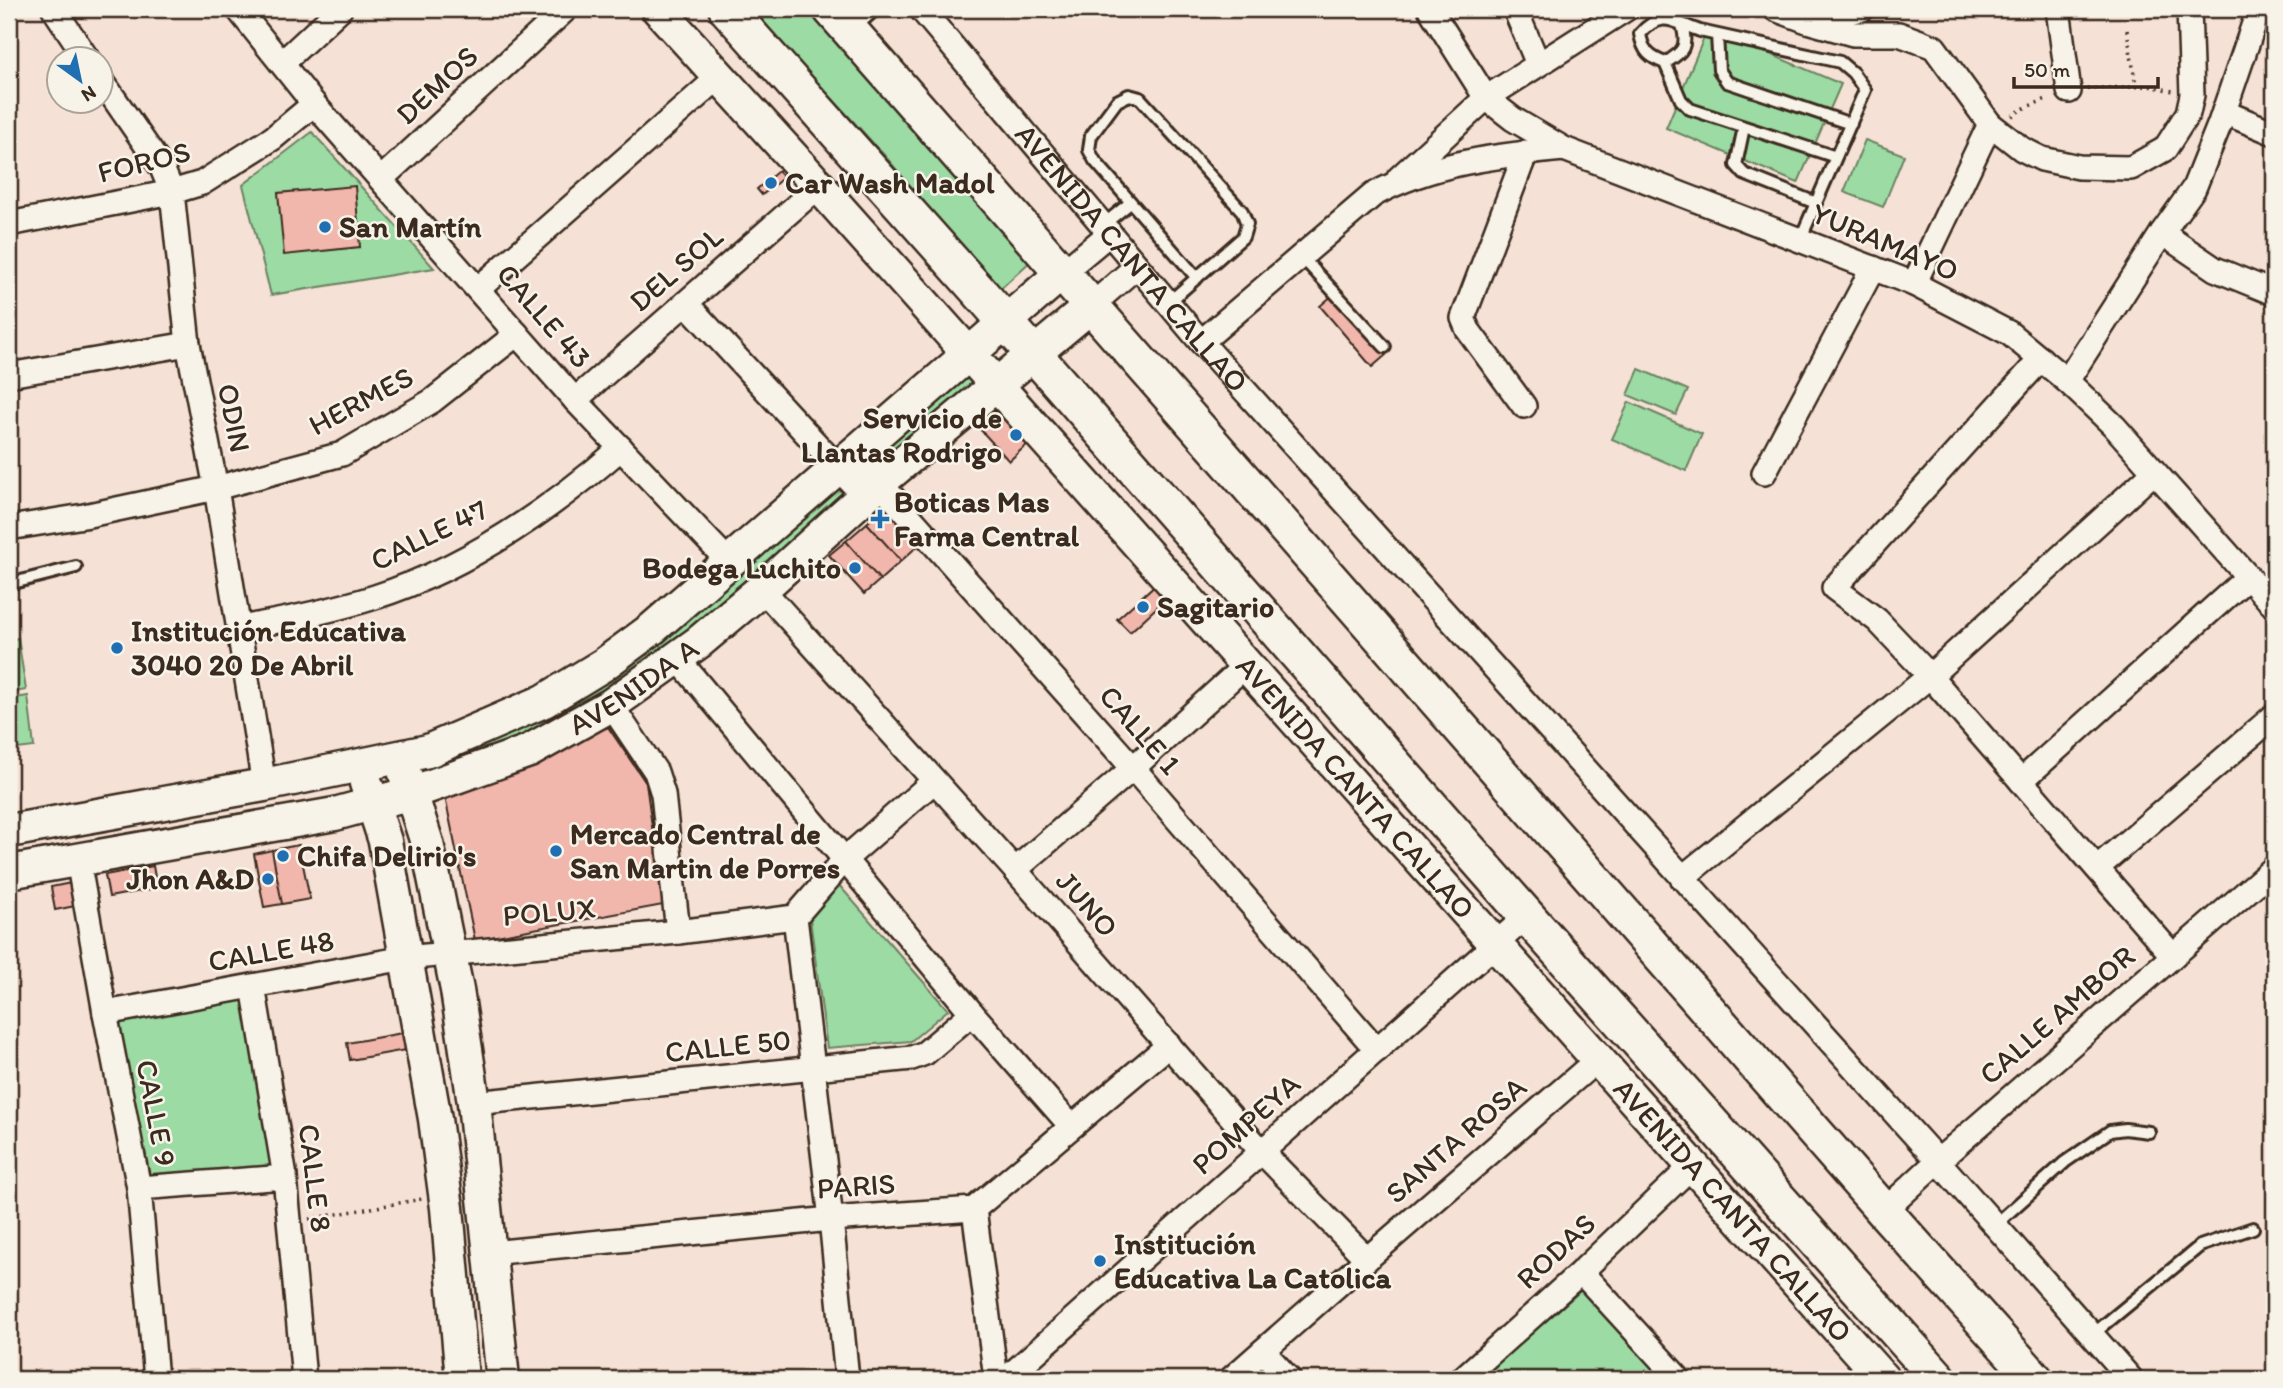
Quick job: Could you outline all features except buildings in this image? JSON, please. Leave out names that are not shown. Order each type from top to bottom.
[{"type":"main road","name":"AVENIDA CANTA CALLAO","points":[[727,9],[1939,1379]]},
{"type":"main road","name":"AVENIDA CANTA CALLAO","points":[[853,16],[1062,274],[1884,1211],[2035,1379]]},
{"type":"street","points":[[54,9],[79,46]]},
{"type":"street","name":"CALLE 43","points":[[238,9],[314,104],[575,400],[729,562]]},
{"type":"street","points":[[282,63],[340,9]]},
{"type":"street","name":"DEMOS","points":[[380,179],[566,9]]},
{"type":"street","name":"AVENIDA CANTA CALLAO","points":[[658,9],[1883,1379]]},
{"type":"street","name":"AVENIDA CANTA CALLAO","points":[[921,9],[1200,342],[2131,1379]]},
{"type":"street","name":"YURAMAYO","points":[[1430,9],[1486,98],[1513,119],[1564,149],[1913,284],[2009,333],[2067,381],[2114,426],[2274,606]]},
{"type":"street","points":[[1515,9],[1538,64]]},
{"type":"street","points":[[1392,185],[1486,98],[1626,9]]},
{"type":"street","points":[[1775,9],[1853,34],[1899,34],[1934,47],[1990,124],[2022,149],[2042,159],[2080,167],[2131,168],[2165,149],[2188,113],[2192,95],[2189,9]]},
{"type":"street","points":[[1807,21],[1862,9]]},
{"type":"street","points":[[2058,9],[2069,91]]},
{"type":"street","points":[[2067,381],[2194,188],[2224,112],[2259,9]]},
{"type":"street","points":[[2266,9],[2274,11]]},
{"type":"street","points":[[478,289],[719,77]]},
{"type":"street","name":"ODIN","points":[[116,101],[162,168],[172,192],[188,344],[216,488],[264,785]]},
{"type":"street","name":"FOROS","points":[[10,220],[172,192],[202,183],[273,138],[314,104]]},
{"type":"street","points":[[2224,112],[2274,133]]},
{"type":"street","points":[[1913,284],[1990,124]]},
{"type":"street","points":[[1200,342],[1373,195],[1392,185],[1447,166],[1526,152],[1564,149]]},
{"type":"street","points":[[1524,406],[1468,330],[1463,318],[1526,152]]},
{"type":"street","name":"DEL SOL","points":[[575,400],[819,186]]},
{"type":"street","name":"AVENIDA A","points":[[9,831],[264,785],[428,751],[544,701],[603,665],[653,628],[1062,274],[1107,229]]},
{"type":"street","points":[[2162,233],[2215,269],[2274,293]]},
{"type":"street","name":"AVENIDA A","points":[[9,872],[335,814],[411,793],[529,751],[611,705],[678,659],[762,589],[872,489],[1138,266]]},
{"type":"street","points":[[1764,473],[1873,268]]},
{"type":"street","name":"CALLE 1","points":[[686,303],[846,461],[1133,768],[1377,1050]]},
{"type":"street","name":"HERMES","points":[[9,527],[84,516],[216,488],[342,454],[432,401],[517,334]]},
{"type":"street","points":[[9,375],[188,344]]},
{"type":"street","points":[[2041,359],[1834,588],[1877,620],[1930,676],[2173,956]]},
{"type":"street","name":"CALLE 47","points":[[240,628],[313,615],[365,600],[443,569],[529,521],[575,488],[621,448]]},
{"type":"street","points":[[1682,878],[1930,676],[2154,472]]},
{"type":"street","points":[[2021,781],[2248,577]]},
{"type":"street","name":"JUNO","points":[[762,589],[1015,870],[1262,1152],[1367,1259]]},
{"type":"street","points":[[678,659],[972,1013],[1071,1126]]},
{"type":"street","points":[[1015,870],[1133,768],[1245,665]]},
{"type":"street","points":[[611,705],[656,772],[663,794],[678,932]]},
{"type":"street","points":[[2096,869],[2274,716]]},
{"type":"street","points":[[400,756],[427,844],[450,954],[474,1103],[503,1379]]},
{"type":"street","points":[[360,765],[385,841],[435,1119],[462,1379]]},
{"type":"street","points":[[847,1379],[831,1219],[794,916],[845,859],[934,781]]},
{"type":"street","name":"CALLE 9","points":[[78,860],[104,1013],[139,1188],[156,1379]]},
{"type":"street","name":"CALLE AMBOR","points":[[1884,1211],[2274,868]]},
{"type":"street","name":"POLUX","points":[[450,954],[678,932],[794,916]]},
{"type":"street","name":"POMPEYA","points":[[1006,1379],[1527,916]]},
{"type":"street","name":"CALLE 48","points":[[104,1013],[405,958],[450,954]]},
{"type":"street","name":"CALLE 8","points":[[253,986],[285,1177],[304,1379]]},
{"type":"street","name":"CALLE 50","points":[[474,1103],[912,1058],[925,1053],[972,1013]]},
{"type":"street","points":[[996,1379],[974,1209],[1169,1045]]},
{"type":"street","name":"SANTA ROSA","points":[[1231,1379],[1597,1060]]},
{"type":"street","name":"RODAS","points":[[1478,1374],[1692,1166]]},
{"type":"street","points":[[139,1188],[285,1177]]},
{"type":"street","name":"PARIS","points":[[490,1253],[831,1219],[974,1209]]},
{"type":"street","points":[[1581,1272],[1679,1379]]},
{"type":"street","points":[[1263,1350],[1289,1379]]},
{"type":"lane","points":[[1800,240],[1866,90],[1853,73],[1840,62],[1717,35],[1673,20],[1661,18],[1649,23],[1640,34],[1642,46],[1648,55],[1665,63],[1681,100],[1690,109],[1836,156]]},
{"type":"lane","points":[[1665,63],[1685,47],[1682,25]]},
{"type":"lane","points":[[1717,35],[1719,70],[1727,82],[1851,124]]},
{"type":"lane","points":[[1168,303],[1197,278],[1243,237],[1247,224],[1242,211],[1140,98],[1129,95],[1117,101],[1091,136],[1089,150],[1095,161],[1197,278]]},
{"type":"lane","points":[[1744,127],[1736,165],[1744,174],[1816,203]]},
{"type":"lane","points":[[1107,229],[1130,202]]},
{"type":"lane","points":[[1301,256],[1385,347]]},
{"type":"lane","points":[[9,584],[76,566]]},
{"type":"lane","points":[[1995,1225],[2065,1162],[2110,1131],[2125,1129],[2149,1132]]},
{"type":"lane","points":[[2092,1335],[2200,1246],[2253,1228]]},
{"type":"path","points":[[2127,30],[2136,86]]},
{"type":"path","points":[[290,1223],[445,1195]]},
{"type":"green space","points":[[750,9],[810,9],[1033,259],[999,290],[885,156]]},
{"type":"green space","points":[[1708,28],[1841,84],[1798,183],[1666,128]]},
{"type":"green space","name":"San Martín","points":[[312,132],[434,268],[271,295],[243,185]]},
{"type":"green space","points":[[1865,140],[1904,155],[1883,207],[1844,192]]},
{"type":"green space","points":[[1639,369],[1688,390],[1676,415],[1628,395]]},
{"type":"green space","points":[[964,370],[976,388],[893,459],[879,444]]},
{"type":"green space","points":[[1629,402],[1702,434],[1686,471],[1612,439]]},
{"type":"green space","points":[[834,485],[849,499],[678,650],[572,717],[430,779],[422,760],[619,668]]},
{"type":"green space","points":[[18,638],[26,690],[9,693],[9,640]]},
{"type":"green space","points":[[28,696],[34,747],[9,750],[9,699]]},
{"type":"green space","points":[[838,884],[948,1010],[911,1041],[827,1048],[810,919]]},
{"type":"green space","points":[[246,998],[273,1170],[144,1182],[113,1021]]},
{"type":"green space","points":[[1585,1287],[1667,1379],[1498,1379],[1490,1370]]},
{"type":"place","name":"Car Wash Madol","points":[[771,183]]},
{"type":"place","name":"San Martín","points":[[325,227]]},
{"type":"place","name":"Servicio de Llantas Rodrigo","points":[[1016,435]]},
{"type":"place","name":"Boticas Mas Farma Central","points":[[880,519]]},
{"type":"place","name":"Bodega Luchito","points":[[855,568]]},
{"type":"place","name":"Sagitario","points":[[1143,607]]},
{"type":"place","name":"Institución Educativa 3040 20 De Abril","points":[[117,648]]},
{"type":"place","name":"Mercado Central de San Martin de Porres","points":[[556,851]]},
{"type":"place","name":"Chifa Delirio's","points":[[283,856]]},
{"type":"place","name":"Jhon A&D","points":[[268,879]]},
{"type":"place","name":"Institución Educativa La Catolica","points":[[1100,1261]]}]
